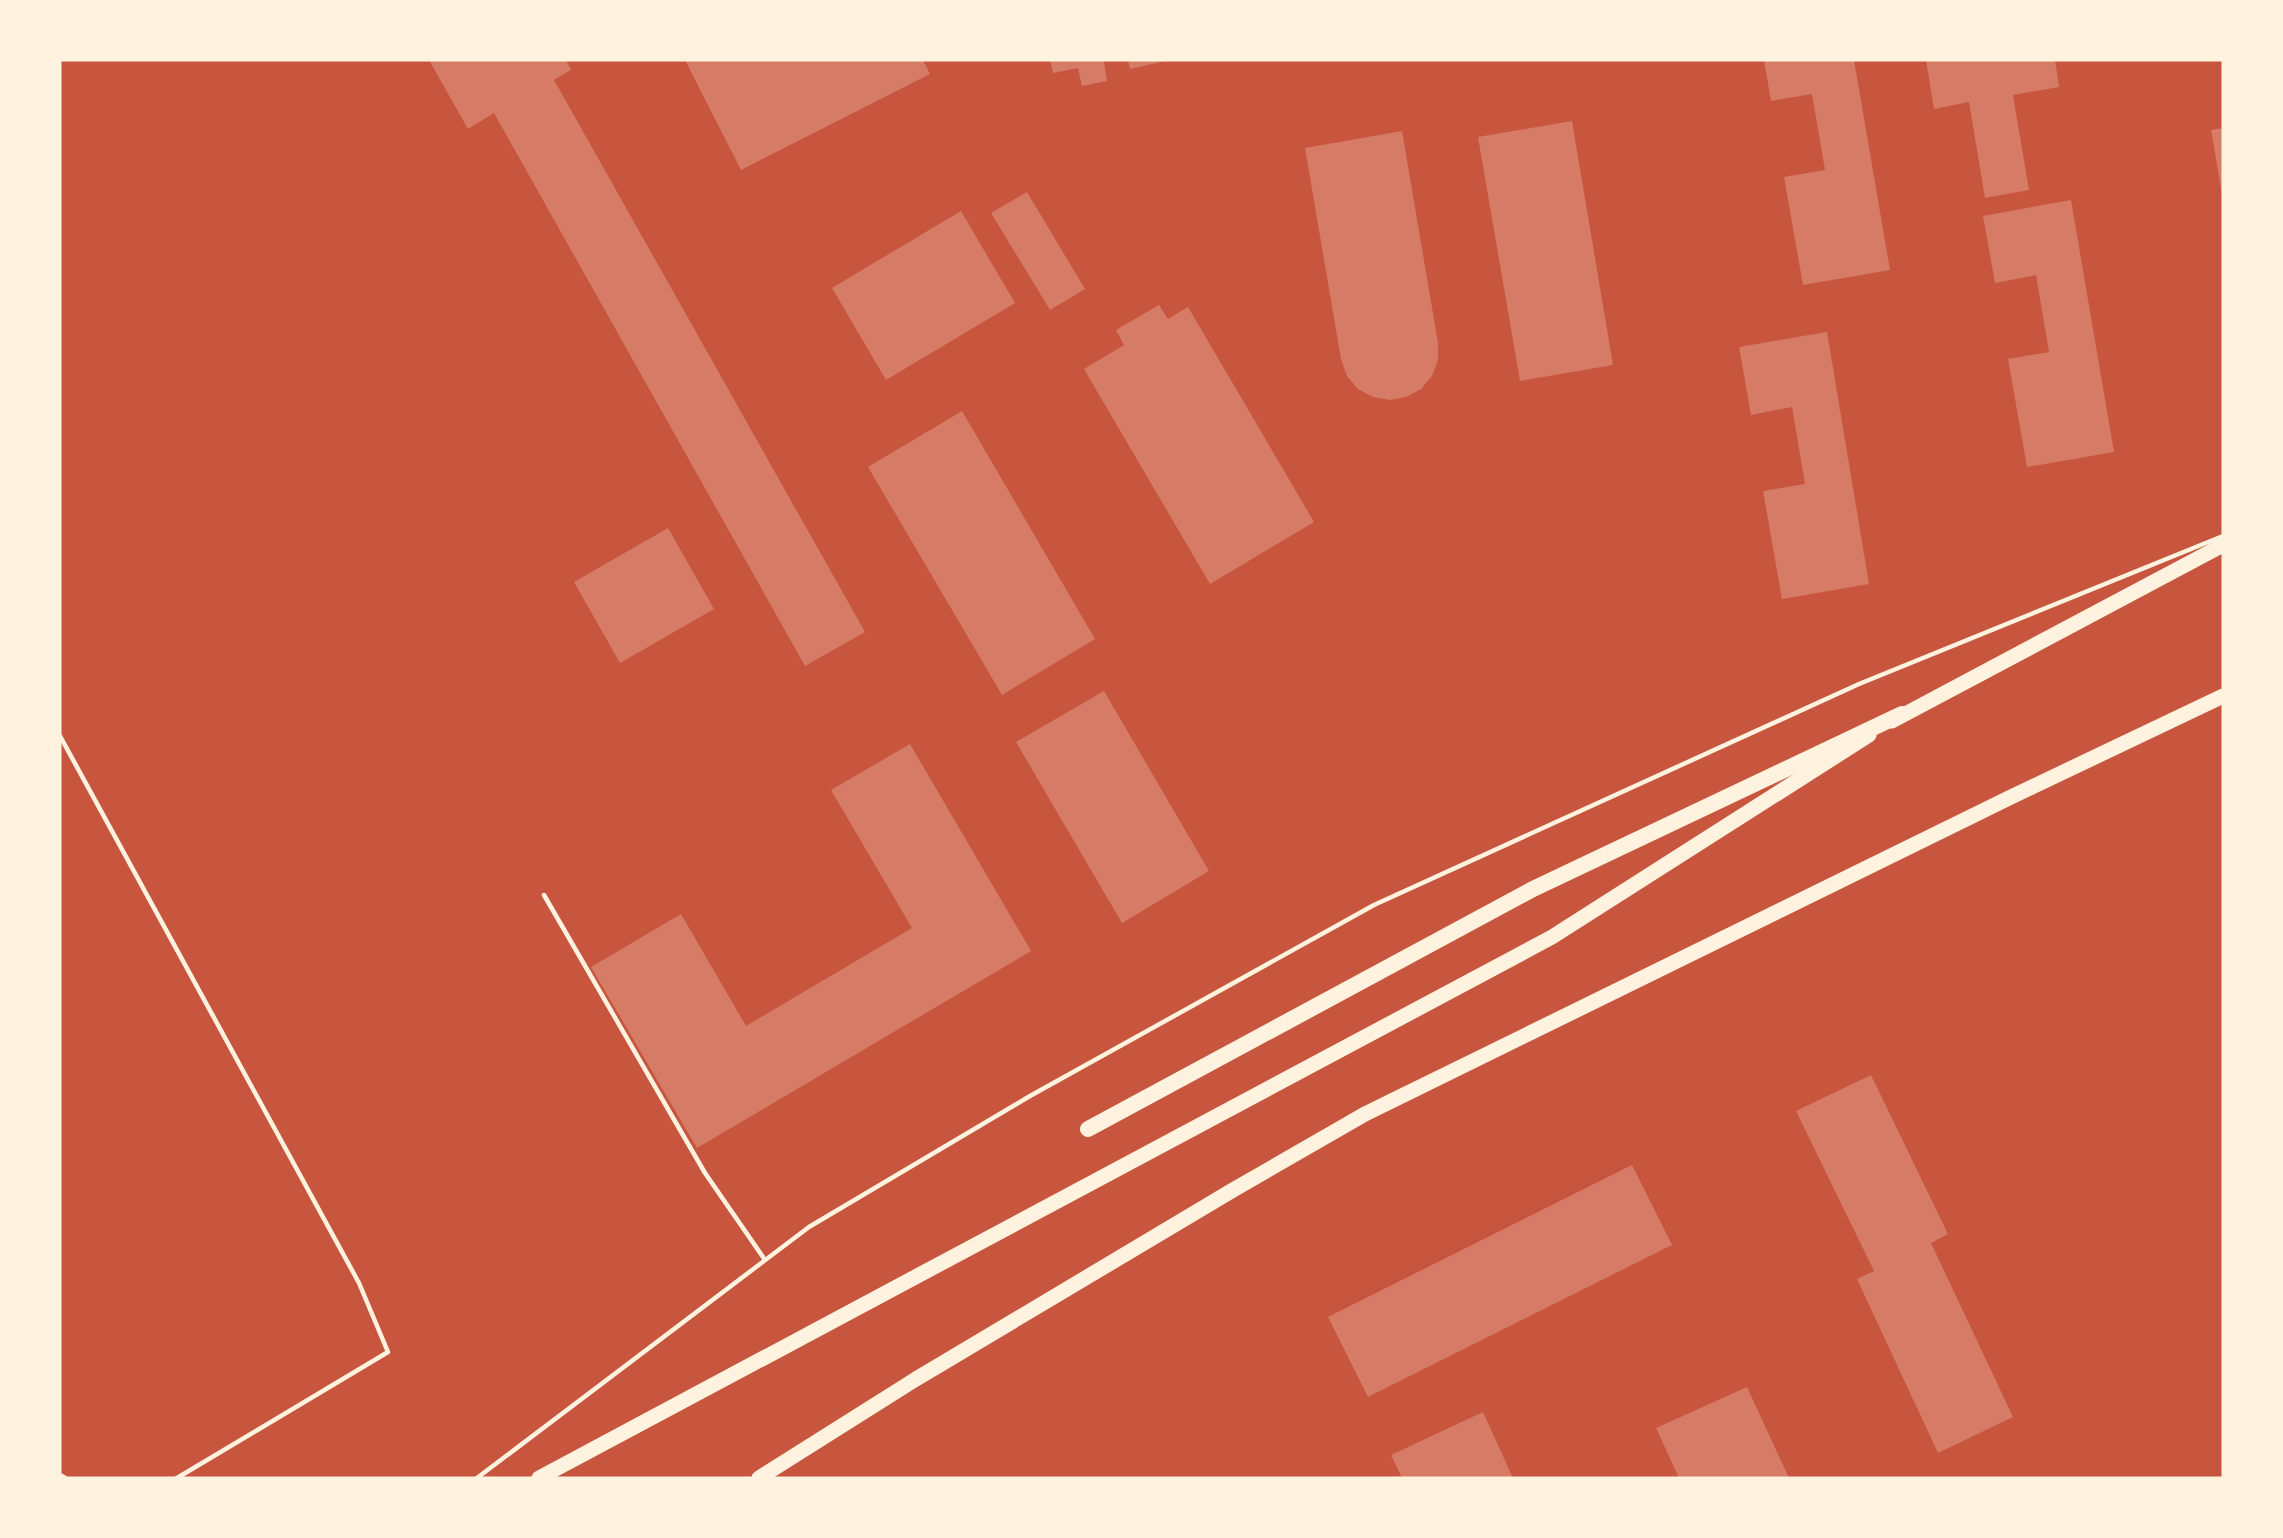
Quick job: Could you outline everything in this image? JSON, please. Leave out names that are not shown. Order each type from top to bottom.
[{"type":"highway","points":[[1088,1129],[1533,890],[1902,714]]},
{"type":"main road","points":[[539,1478],[1552,937],[1902,714],[2223,545]]},
{"type":"main road","points":[[759,1478],[926,1373],[1365,1114],[2011,797],[2223,696]]},
{"type":"lane","points":[[477,1478],[809,1227],[1030,1096],[1374,905],[1859,684],[2223,536]]},
{"type":"lane","points":[[60,736],[359,1283],[388,1352],[177,1478]]},
{"type":"lane","points":[[544,895],[705,1173],[765,1260]]},
{"type":"building","points":[[429,60],[566,60],[571,70],[554,80],[865,632],[805,666],[494,113],[468,129]]},
{"type":"building","points":[[685,60],[923,60],[930,74],[741,170]]},
{"type":"building","points":[[1050,60],[1108,60],[1104,62],[1107,81],[1082,86],[1078,68],[1053,73]]},
{"type":"building","points":[[1128,60],[1165,60],[1165,61],[1130,69]]},
{"type":"building","points":[[1764,60],[1854,60],[1890,270],[1803,285],[1784,177],[1825,170],[1812,94],[1771,101]]},
{"type":"building","points":[[1926,60],[2055,60],[2059,87],[2013,95],[2029,190],[1985,198],[1969,102],[1934,109]]},
{"type":"building","points":[[1572,121],[1613,365],[1520,381],[1478,137]]},
{"type":"building","points":[[2223,128],[2223,193],[2222,194],[2211,130]]},
{"type":"building","points":[[1402,131],[1438,343],[1438,360],[1432,376],[1421,389],[1406,397],[1390,400],[1373,397],[1358,389],[1347,376],[1341,359],[1305,148]]},
{"type":"building","points":[[1027,192],[1085,289],[1050,310],[991,213]]},
{"type":"building","points":[[2071,200],[2114,452],[2027,467],[2008,359],[2049,352],[2036,275],[1995,283],[1983,216]]},
{"type":"building","points":[[961,211],[1015,303],[886,380],[832,288]]},
{"type":"building","points":[[1159,305],[1168,319],[1188,307],[1314,522],[1210,584],[1084,369],[1124,345],[1116,330]]},
{"type":"building","points":[[1827,332],[1869,584],[1782,599],[1763,491],[1805,484],[1792,407],[1751,415],[1739,347]]},
{"type":"building","points":[[962,411],[1095,639],[1002,695],[868,467]]},
{"type":"building","points":[[668,528],[714,609],[620,663],[574,582]]},
{"type":"building","points":[[1104,691],[1209,871],[1122,923],[1016,742]]},
{"type":"building","points":[[910,744],[1031,951],[697,1148],[591,967],[681,914],[746,1026],[912,928],[831,790]]},
{"type":"building","points":[[1871,1075],[1948,1234],[1931,1243],[2013,1417],[1938,1453],[1857,1279],[1874,1271],[1796,1111]]},
{"type":"building","points":[[1632,1165],[1672,1245],[1368,1397],[1328,1317]]},
{"type":"building","points":[[1747,1387],[1789,1478],[1679,1478],[1656,1428]]},
{"type":"building","points":[[1483,1412],[1513,1478],[1402,1478],[1391,1455]]}]
